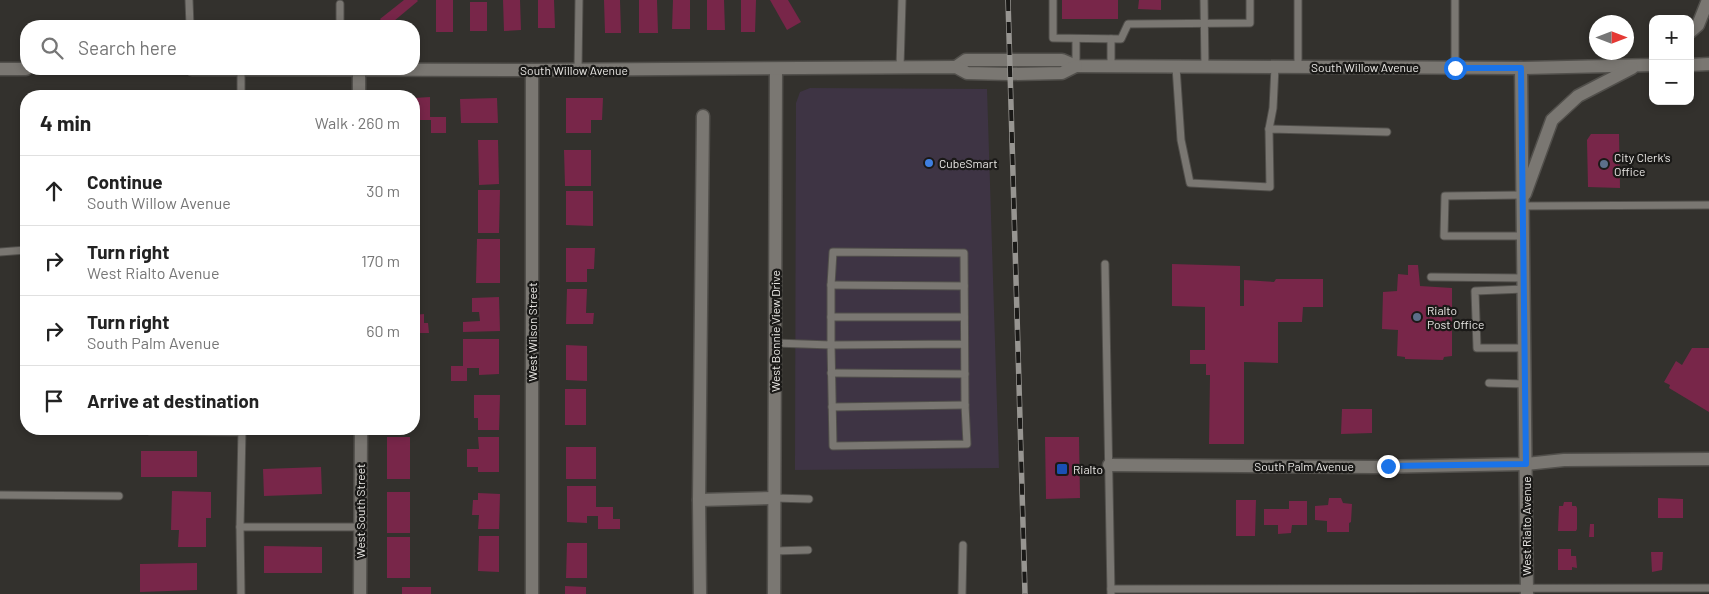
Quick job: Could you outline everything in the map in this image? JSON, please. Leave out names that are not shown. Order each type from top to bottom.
[{"type":"street","points":[[1694,28],[1698,25],[1708,0]]},
{"type":"street","points":[[1523,201],[1552,120],[1578,96],[1649,59]]},
{"type":"street","points":[[1694,65],[1709,64]]},
{"type":"street","name":"South Willow Avenue","points":[[420,70],[956,67],[967,73],[1010,74],[1062,73],[1076,66],[1521,68],[1649,66]]},
{"type":"street","points":[[0,68],[20,69]]},
{"type":"street","name":"West Bonnie View Drive","points":[[774,594],[776,68]]},
{"type":"street","name":"West Rialto Avenue","points":[[1521,68],[1527,591]]},
{"type":"street","name":"West Wilson Street","points":[[532,70],[532,594]]},
{"type":"street","points":[[359,75],[359,90]]},
{"type":"street","points":[[700,594],[699,500],[703,116]]},
{"type":"street","name":"West South Street","points":[[360,435],[360,594]]},
{"type":"street","name":"South Palm Avenue","points":[[1109,465],[1328,467],[1526,464],[1564,460],[1709,459]]},
{"type":"street","points":[[699,500],[774,498]]},
{"type":"lane","points":[[189,0],[190,20]]},
{"type":"lane","points":[[578,70],[579,0]]},
{"type":"lane","points":[[900,68],[902,0]]},
{"type":"lane","points":[[1053,0],[1053,38],[1111,39],[1121,39],[1128,24],[1250,23],[1250,0]]},
{"type":"lane","points":[[1204,0],[1205,67]]},
{"type":"lane","points":[[1298,0],[1298,67]]},
{"type":"lane","points":[[1455,0],[1455,68]]},
{"type":"lane","points":[[340,4],[340,20]]},
{"type":"lane","points":[[1076,38],[1076,66]]},
{"type":"lane","points":[[1111,39],[1111,66]]},
{"type":"lane","points":[[1176,67],[1181,140],[1190,183],[1270,187],[1269,129],[1273,108],[1274,67]]},
{"type":"lane","points":[[241,75],[241,90]]},
{"type":"lane","points":[[1269,129],[1387,132]]},
{"type":"lane","points":[[1523,236],[1444,236],[1444,196],[1523,201],[1709,205]]},
{"type":"lane","points":[[0,252],[20,250]]},
{"type":"lane","points":[[833,252],[964,253],[964,286],[967,444],[833,446],[831,285],[833,252]]},
{"type":"lane","points":[[1105,264],[1111,592],[1527,591],[1709,588]]},
{"type":"lane","points":[[1431,277],[1524,284]]},
{"type":"lane","points":[[1524,284],[1476,290],[1477,348],[1524,348]]},
{"type":"lane","points":[[831,285],[964,286]]},
{"type":"lane","points":[[831,316],[964,317]]},
{"type":"lane","points":[[775,343],[831,345],[964,344]]},
{"type":"lane","points":[[831,373],[965,374]]},
{"type":"lane","points":[[1489,382],[1525,384]]},
{"type":"lane","points":[[832,407],[965,405]]},
{"type":"lane","points":[[241,594],[242,435]]},
{"type":"lane","points":[[0,495],[119,496]]},
{"type":"lane","points":[[774,498],[809,499]]},
{"type":"lane","points":[[240,527],[360,527]]},
{"type":"lane","points":[[962,594],[963,545]]},
{"type":"lane","points":[[774,550],[808,550]]},
{"type":"shaded area","points":[[810,88],[987,89],[999,468],[795,470],[796,103],[800,92]]},
{"type":"building","points":[[404,0],[418,1],[395,20],[380,19]]},
{"type":"building","points":[[436,0],[453,0],[453,32],[436,32]]},
{"type":"building","points":[[503,0],[520,0],[521,30],[504,31]]},
{"type":"building","points":[[538,0],[554,0],[555,28],[538,28]]},
{"type":"building","points":[[604,0],[620,0],[621,33],[605,33]]},
{"type":"building","points":[[639,0],[657,0],[658,33],[639,33]]},
{"type":"building","points":[[673,0],[690,0],[690,29],[672,29]]},
{"type":"building","points":[[707,0],[724,0],[725,30],[707,30]]},
{"type":"building","points":[[741,0],[756,0],[755,32],[741,32]]},
{"type":"building","points":[[770,0],[788,0],[801,22],[787,30]]},
{"type":"building","points":[[1062,0],[1118,0],[1118,19],[1062,19]]},
{"type":"building","points":[[1139,0],[1161,0],[1161,10],[1138,9]]},
{"type":"building","points":[[470,2],[487,2],[487,31],[470,31]]},
{"type":"building","points":[[430,97],[430,117],[446,117],[446,133],[431,133],[431,120],[420,120],[420,98]]},
{"type":"building","points":[[497,98],[498,123],[461,123],[460,99]]},
{"type":"building","points":[[566,98],[603,98],[602,120],[591,120],[591,133],[566,133]]},
{"type":"building","name":"City Clerk's Office","points":[[1591,134],[1619,134],[1620,188],[1588,187],[1587,140]]},
{"type":"building","points":[[478,140],[498,140],[499,184],[479,185]]},
{"type":"building","points":[[564,150],[591,150],[591,186],[565,186]]},
{"type":"building","points":[[478,190],[500,190],[499,233],[478,233]]},
{"type":"building","points":[[566,191],[593,191],[593,226],[566,225]]},
{"type":"building","points":[[477,239],[500,239],[500,283],[476,283]]},
{"type":"building","points":[[566,248],[595,248],[594,269],[587,269],[587,282],[566,282]]},
{"type":"building","points":[[1172,264],[1240,266],[1240,306],[1244,306],[1244,280],[1274,282],[1276,279],[1323,279],[1323,307],[1303,307],[1302,322],[1278,322],[1278,363],[1244,362],[1244,444],[1209,444],[1210,375],[1206,375],[1206,364],[1190,364],[1190,350],[1205,350],[1205,307],[1172,306]]},
{"type":"building","name":"Rialto Post Office","points":[[1408,265],[1418,265],[1420,286],[1452,288],[1452,356],[1444,357],[1443,360],[1405,359],[1405,357],[1397,356],[1398,330],[1382,329],[1383,292],[1397,291],[1398,274],[1408,275]]},
{"type":"building","points":[[567,289],[587,289],[586,313],[594,313],[593,324],[566,324]]},
{"type":"building","points":[[499,297],[500,331],[463,332],[463,322],[480,321],[479,312],[472,312],[472,298]]},
{"type":"building","points":[[420,314],[424,314],[424,323],[428,323],[429,333],[420,333]]},
{"type":"building","points":[[463,339],[499,339],[499,374],[479,375],[479,368],[467,368],[467,381],[451,381],[451,366],[463,366]]},
{"type":"building","points":[[566,345],[587,346],[587,381],[566,380]]},
{"type":"building","points":[[1692,348],[1709,348],[1709,412],[1669,388],[1670,385],[1664,382],[1676,361],[1682,365]]},
{"type":"building","points":[[565,389],[586,389],[586,425],[565,425]]},
{"type":"building","points":[[474,395],[500,395],[499,430],[478,430],[478,418],[474,418]]},
{"type":"building","points":[[1342,409],[1372,409],[1372,433],[1341,434]]},
{"type":"building","points":[[387,437],[410,437],[410,479],[387,479]]},
{"type":"building","points":[[478,437],[499,437],[499,472],[478,472],[478,467],[467,467],[467,449],[479,449]]},
{"type":"building","name":"Rialto","points":[[1045,437],[1079,437],[1080,498],[1046,499]]},
{"type":"building","points":[[566,447],[596,447],[596,479],[566,479]]},
{"type":"building","points":[[141,451],[197,451],[197,477],[141,477]]},
{"type":"building","points":[[321,467],[322,494],[264,496],[263,469]]},
{"type":"building","points":[[567,486],[596,486],[596,507],[613,507],[613,519],[620,519],[620,529],[598,529],[598,516],[587,516],[587,523],[567,522]]},
{"type":"building","points":[[172,491],[211,492],[211,518],[206,518],[206,547],[178,547],[179,530],[171,530]]},
{"type":"building","points":[[387,492],[410,492],[410,533],[387,533]]},
{"type":"building","points":[[478,493],[500,494],[499,529],[478,529],[479,515],[472,515],[473,500],[478,500]]},
{"type":"building","points":[[1329,498],[1341,498],[1343,503],[1352,504],[1349,532],[1327,532],[1327,521],[1315,520],[1315,506],[1328,505]]},
{"type":"building","points":[[1658,498],[1683,499],[1683,518],[1658,518]]},
{"type":"building","points":[[1236,500],[1256,500],[1255,536],[1236,536]]},
{"type":"building","points":[[1289,501],[1307,501],[1307,525],[1292,525],[1291,533],[1278,534],[1278,525],[1264,525],[1264,509],[1289,509]]},
{"type":"building","points":[[1564,502],[1572,502],[1572,506],[1577,508],[1576,531],[1558,531],[1559,506],[1563,506]]},
{"type":"building","points":[[1590,524],[1594,524],[1594,537],[1589,537]]},
{"type":"building","points":[[479,536],[499,536],[499,572],[478,571]]},
{"type":"building","points":[[387,537],[410,537],[410,578],[387,578]]},
{"type":"building","points":[[567,543],[587,543],[587,578],[566,578]]},
{"type":"building","points":[[264,546],[322,547],[322,573],[264,573]]},
{"type":"building","points":[[1558,549],[1571,549],[1571,556],[1576,556],[1577,568],[1572,567],[1572,570],[1558,570]]},
{"type":"building","points":[[1651,552],[1663,552],[1662,570],[1652,572]]},
{"type":"building","points":[[197,563],[197,590],[140,592],[140,564]]},
{"type":"building","points":[[565,586],[586,587],[586,594],[565,594]]},
{"type":"building","points":[[402,587],[431,587],[431,594],[402,594]]},
{"type":"railway","points":[[1008,0],[1025,594]]},
{"type":"place","name":"CubeSmart","points":[[929,163]]},
{"type":"place","name":"City Clerk's Office","points":[[1604,164]]},
{"type":"place","name":"Rialto Post Office","points":[[1417,317]]},
{"type":"place","name":"Rialto","points":[[1062,469]]},
{"type":"route","points":[[1388,466],[1526,464],[1521,68],[1455,68]]}]
